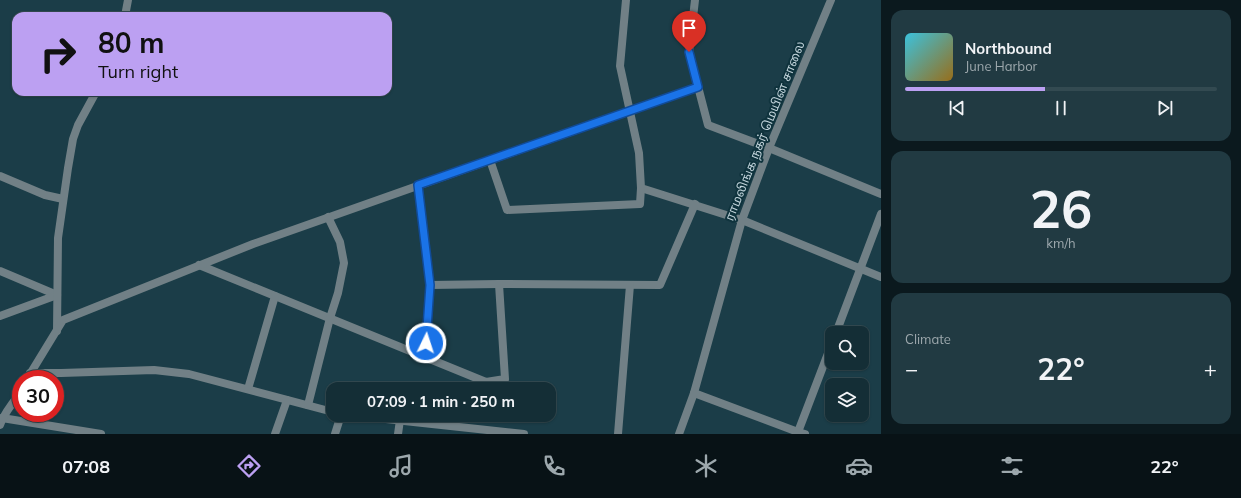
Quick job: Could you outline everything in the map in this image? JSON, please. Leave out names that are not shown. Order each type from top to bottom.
[{"type":"street","points":[[126,12],[128,0]]},
{"type":"street","points":[[490,160],[507,210],[640,204],[641,188],[639,154],[620,66],[626,0]]},
{"type":"street","points":[[695,0],[689,52],[708,125],[769,148],[881,194]]},
{"type":"street","name":"ராமலிங்க நகர் மெயின் சாலை","points":[[679,434],[694,393],[742,220],[769,148],[831,0]]},
{"type":"street","points":[[33,370],[63,320],[253,244],[698,87]]},
{"type":"street","points":[[57,330],[58,238],[63,199],[73,139],[78,125],[94,96]]},
{"type":"street","points":[[0,176],[45,195],[63,199]]},
{"type":"street","points":[[418,185],[430,285],[425,357]]},
{"type":"street","points":[[641,188],[696,204],[742,220],[881,277]]},
{"type":"street","points":[[430,285],[660,285],[696,204]]},
{"type":"street","points":[[839,326],[881,214]]},
{"type":"street","points":[[308,405],[330,318],[338,293],[344,263],[340,242],[328,217]]},
{"type":"street","points":[[199,266],[486,382],[505,379],[500,284]]},
{"type":"street","points":[[0,271],[57,294]]},
{"type":"street","points":[[618,434],[630,285]]},
{"type":"street","points":[[0,316],[57,294]]},
{"type":"street","points":[[248,389],[275,296]]},
{"type":"street","points":[[694,393],[802,433],[825,364]]},
{"type":"street","points":[[64,373],[154,370],[190,374],[326,410]]},
{"type":"street","points":[[275,434],[287,400]]},
{"type":"street","points":[[12,406],[1,421],[101,434]]},
{"type":"street","points":[[335,434],[338,422]]},
{"type":"street","points":[[398,434],[400,422]]},
{"type":"street","points":[[415,422],[490,432],[524,434]]},
{"type":"route","points":[[426,343],[430,285],[418,185],[698,87],[689,52]]}]
